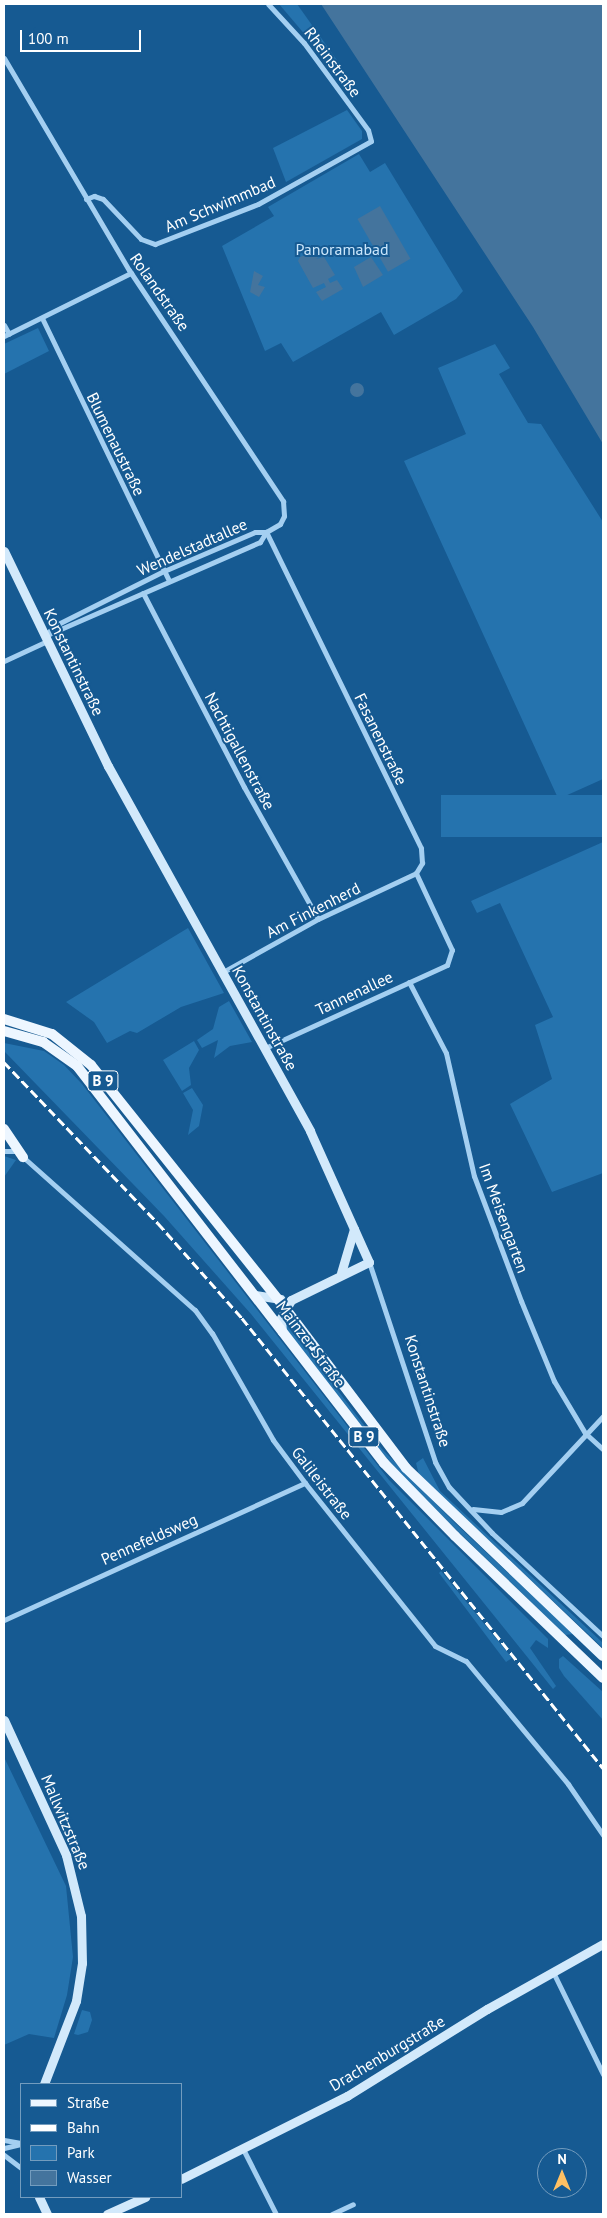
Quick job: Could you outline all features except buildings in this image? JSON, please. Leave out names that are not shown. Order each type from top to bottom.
[{"type":"main road","name":"Konstantinstraße","points":[[4,551],[108,766],[310,1131],[369,1262]]},
{"type":"main road","name":"Mainzer Straße","points":[[4,1019],[42,1029],[82,1056],[277,1299],[288,1304],[406,1468],[603,1656]]},
{"type":"main road","name":"Mainzer Straße","points":[[4,1031],[43,1042],[77,1066],[256,1295],[282,1332],[406,1488],[603,1678]]},
{"type":"main road","points":[[4,1129],[20,1154]]},
{"type":"main road","points":[[341,1273],[354,1229]]},
{"type":"main road","points":[[282,1332],[281,1318],[288,1304],[341,1273],[369,1262]]},
{"type":"main road","points":[[256,1295],[277,1299]]},
{"type":"main road","name":"Mallwitzstraße","points":[[4,1720],[66,1855],[79,1900],[83,1932],[76,2001],[44,2083]]},
{"type":"main road","name":"Drachenburgstraße","points":[[182,2179],[347,2096],[488,2009],[603,1944]]},
{"type":"main road","points":[[39,2198],[47,2214]]},
{"type":"main road","points":[[108,2214],[143,2198]]},
{"type":"street","name":"Rheinstraße","points":[[268,4],[304,43],[368,130],[371,141]]},
{"type":"street","name":"Rolandstraße","points":[[4,58],[131,273],[283,500],[284,516],[280,524],[266,532]]},
{"type":"street","name":"Am Schwimmbad","points":[[86,199],[94,196],[103,199],[141,239],[156,244],[258,204],[371,141]]},
{"type":"street","points":[[4,325],[6,335],[131,273]]},
{"type":"street","name":"Blumenaustraße","points":[[42,318],[169,581]]},
{"type":"street","name":"Wendelstadtallee","points":[[46,638],[56,625],[164,571],[255,532],[266,532]]},
{"type":"street","name":"Wendelstadtallee","points":[[46,638],[169,581],[260,542],[266,532]]},
{"type":"street","name":"Fasanenstraße","points":[[266,532],[420,848],[422,863],[416,873]]},
{"type":"street","name":"Nachtigallenstraße","points":[[143,593],[244,787],[318,919]]},
{"type":"street","points":[[4,661],[46,638]]},
{"type":"street","name":"Am Finkenherd","points":[[223,972],[318,919],[416,873]]},
{"type":"street","name":"Tannenallee","points":[[265,1048],[447,965],[451,958],[452,950],[416,873]]},
{"type":"street","name":"Im Meisengarten","points":[[409,982],[446,1053],[474,1176],[520,1301],[554,1381],[585,1433],[603,1449]]},
{"type":"street","name":"Galileistraße","points":[[4,1140],[195,1310],[212,1333],[273,1440],[305,1482],[434,1646],[466,1661],[568,1784],[603,1835]]},
{"type":"street","points":[[4,1151],[20,1154]]},
{"type":"street","name":"Konstantinstraße","points":[[369,1262],[435,1462],[449,1487],[472,1509],[492,1533],[603,1636]]},
{"type":"street","points":[[472,1509],[501,1512],[513,1509],[525,1500],[585,1433],[603,1416]]},
{"type":"street","name":"Pennefeldsweg","points":[[4,1620],[305,1482]]},
{"type":"street","points":[[553,1972],[603,2074]]},
{"type":"street","points":[[4,2140],[20,2144]]},
{"type":"street","points":[[4,2148],[20,2144]]},
{"type":"street","points":[[243,2149],[276,2214]]},
{"type":"street","points":[[4,2155],[20,2167]]},
{"type":"street","points":[[332,2214],[353,2204]]},
{"type":"green space","points":[[279,4],[297,4],[341,66],[335,70]]},
{"type":"green space","points":[[347,110],[362,131],[362,139],[286,182],[273,148]]},
{"type":"green space","name":"Panoramabad","points":[[359,154],[370,172],[385,163],[463,291],[456,299],[394,335],[381,312],[293,362],[281,343],[265,351],[222,246],[274,216],[268,207]]},
{"type":"green space","points":[[38,328],[49,351],[4,374],[4,344]]},
{"type":"green space","points":[[495,344],[510,368],[499,374],[528,423],[541,424],[603,522],[603,779],[554,801],[557,796],[404,461],[466,434],[438,368]]},
{"type":"green space","points":[[441,795],[603,795],[603,837],[441,837]]},
{"type":"green space","points":[[603,842],[603,1173],[552,1192],[510,1104],[552,1079],[535,1025],[553,1017],[500,903],[477,913],[471,901]]},
{"type":"green space","points":[[188,928],[224,993],[181,1007],[137,1033],[130,1031],[107,1043],[94,1022],[66,1002]]},
{"type":"green space","points":[[229,1001],[252,1042],[230,1046],[214,1058],[218,1040],[202,1048],[197,1040],[213,1029],[219,1007]]},
{"type":"green space","points":[[194,1041],[199,1050],[189,1068],[191,1085],[182,1091],[163,1060]]},
{"type":"green space","points":[[4,1043],[44,1051],[64,1065],[82,1084],[389,1480],[548,1639],[548,1648],[536,1640],[530,1648],[556,1686],[553,1689],[251,1314],[164,1216],[4,1051]]},
{"type":"green space","points":[[192,1088],[203,1105],[199,1126],[188,1135],[193,1110],[183,1093]]},
{"type":"green space","points":[[4,1156],[16,1160],[4,1177]]},
{"type":"green space","points":[[284,1319],[382,1449],[455,1523],[573,1634],[565,1635],[410,1485],[380,1451],[283,1325]]},
{"type":"green space","points":[[423,1458],[440,1491],[603,1643],[603,1648],[419,1475],[416,1463]]},
{"type":"green space","points":[[441,1571],[512,1658],[506,1662],[439,1573]]},
{"type":"green space","points":[[563,1656],[603,1692],[603,1720],[559,1668],[559,1659]]},
{"type":"green space","points":[[4,1757],[66,1886],[73,1957],[67,1995],[54,2038],[29,2034],[4,2045]]},
{"type":"green space","points":[[82,2010],[90,2012],[92,2020],[88,2032],[78,2035],[74,2034]]},
{"type":"water","points":[[321,4],[603,4],[603,444],[533,327]]},
{"type":"water","points":[[380,206],[410,259],[388,272],[357,219]]},
{"type":"water","points":[[320,249],[322,254],[316,259],[324,257],[335,275],[328,279],[330,283],[337,280],[343,289],[322,301],[316,292],[326,287],[324,283],[313,288],[298,261],[300,257]]},
{"type":"water","points":[[371,257],[383,275],[363,287],[354,267]]},
{"type":"water","points":[[254,271],[263,276],[258,285],[265,287],[259,297],[250,292]]},
{"type":"water","points":[[357,383],[362,385],[364,390],[362,395],[357,397],[352,395],[350,390],[352,385]]},
{"type":"railway","points":[[4,1062],[158,1223],[242,1318],[603,1768]]}]
